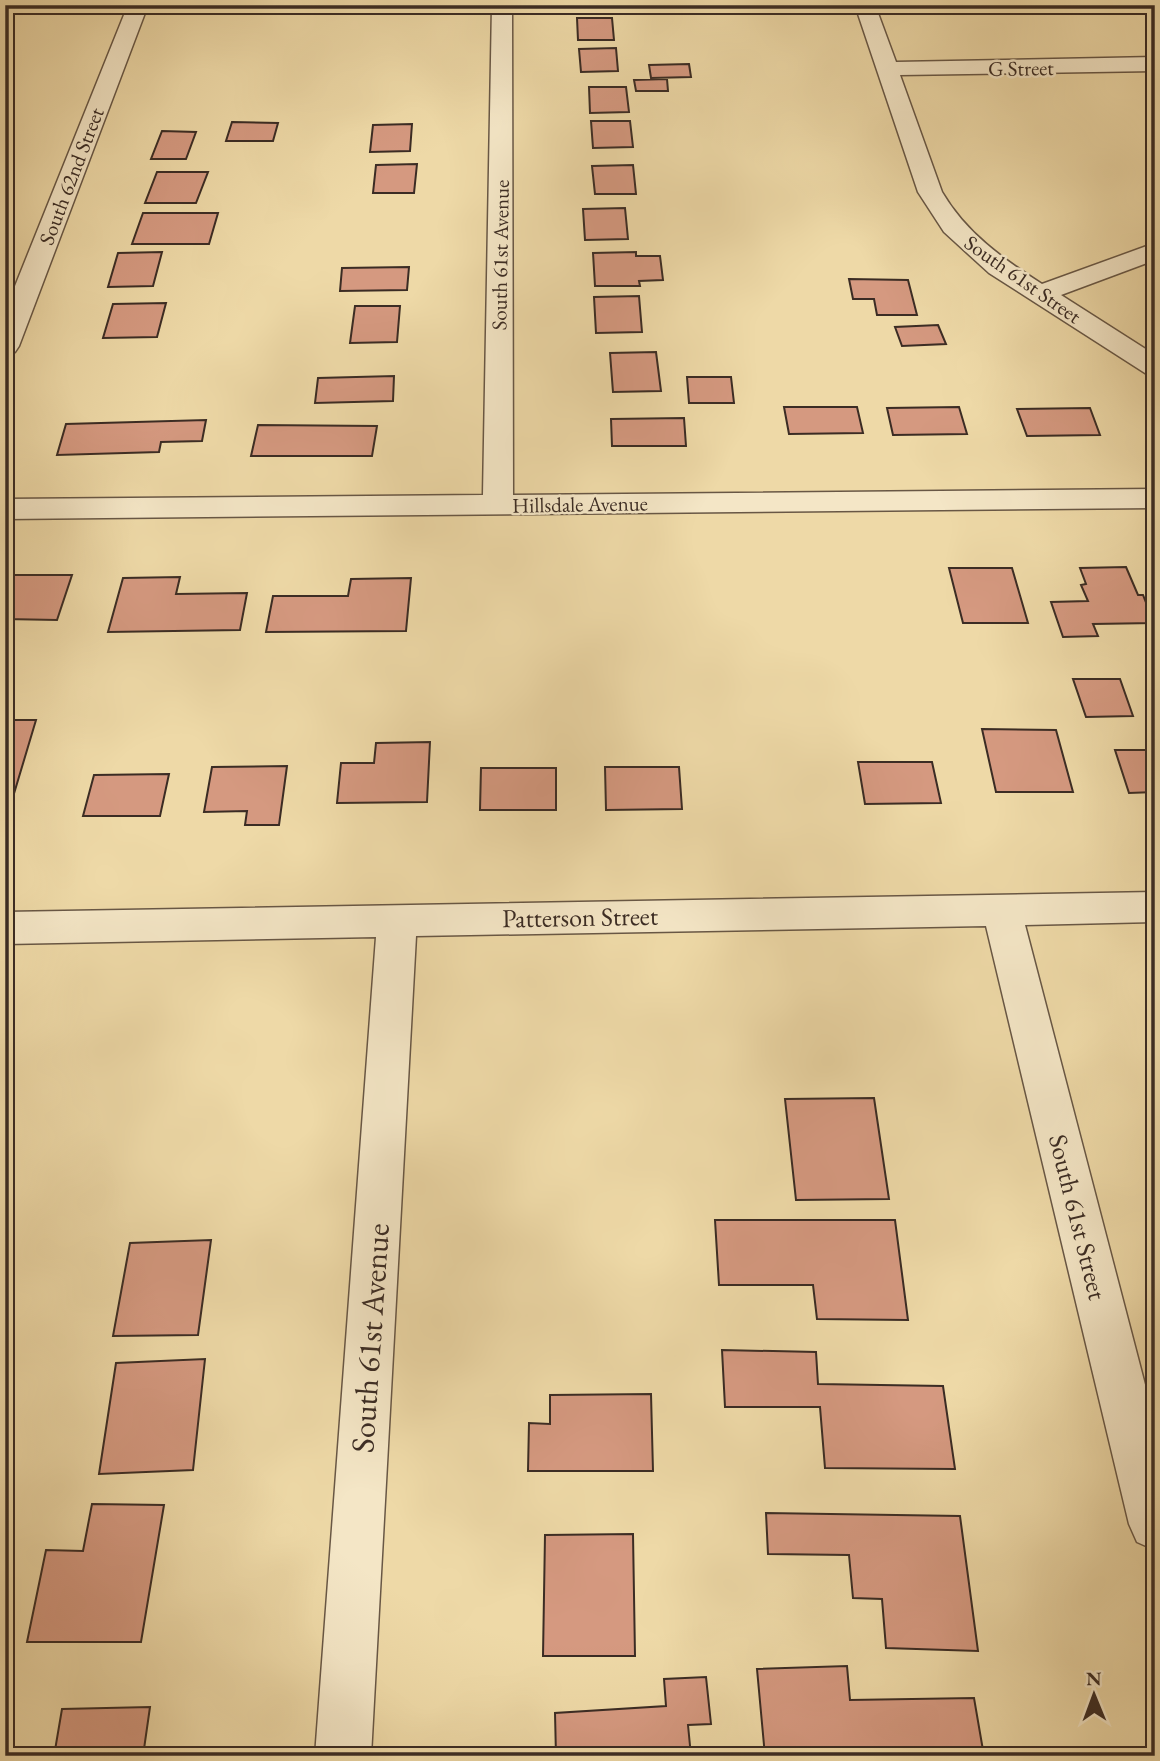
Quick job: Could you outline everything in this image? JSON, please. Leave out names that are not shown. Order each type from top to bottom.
[{"type":"street","name":"South 62nd Street","points":[[5,346],[14,298],[138,5]]},
{"type":"street","name":"South 61st Avenue","points":[[498,505],[502,5]]},
{"type":"street","name":"South 61st Street","points":[[865,5],[939,211],[972,246],[1040,294],[1155,368]]},
{"type":"street","name":"G Street","points":[[887,69],[1155,64]]},
{"type":"street","points":[[1040,294],[1155,251]]},
{"type":"street","name":"Hillsdale Avenue","points":[[5,509],[1155,498]]},
{"type":"street","name":"Patterson Street","points":[[5,928],[1155,907]]},
{"type":"street","name":"South 61st Street","points":[[1002,909],[1155,1524]]},
{"type":"street","name":"South 61st Avenue","points":[[343,1756],[397,920]]},
{"type":"building","points":[[577,18],[612,18],[614,40],[578,40]]},
{"type":"building","points":[[616,48],[618,71],[581,72],[579,49]]},
{"type":"building","points":[[689,64],[691,77],[651,78],[649,65]]},
{"type":"building","points":[[667,79],[668,91],[636,91],[634,80]]},
{"type":"building","points":[[589,87],[626,87],[629,112],[590,113]]},
{"type":"building","points":[[591,121],[630,121],[633,147],[593,148]]},
{"type":"building","points":[[232,122],[278,123],[273,141],[226,141]]},
{"type":"building","points":[[412,124],[410,151],[370,152],[373,125]]},
{"type":"building","points":[[162,131],[196,132],[186,159],[151,159]]},
{"type":"building","points":[[417,164],[414,193],[373,193],[376,165]]},
{"type":"building","points":[[633,165],[636,194],[595,194],[592,166]]},
{"type":"building","points":[[157,172],[208,172],[196,203],[145,203]]},
{"type":"building","points":[[625,208],[628,239],[585,240],[583,209]]},
{"type":"building","points":[[143,213],[218,213],[209,244],[132,244]]},
{"type":"building","points":[[162,252],[153,286],[108,287],[118,253]]},
{"type":"building","points":[[636,252],[636,256],[660,256],[663,280],[639,281],[640,286],[595,286],[593,253]]},
{"type":"building","points":[[409,267],[407,290],[340,291],[342,268]]},
{"type":"building","points":[[849,279],[908,280],[917,315],[877,315],[874,299],[853,299]]},
{"type":"building","points":[[639,296],[642,332],[596,333],[594,297]]},
{"type":"building","points":[[166,303],[157,337],[103,338],[113,304]]},
{"type":"building","points":[[355,306],[400,306],[397,342],[350,343]]},
{"type":"building","points":[[938,325],[946,344],[902,346],[895,327]]},
{"type":"building","points":[[656,352],[661,391],[613,392],[610,353]]},
{"type":"building","points":[[394,376],[393,401],[315,403],[318,378]]},
{"type":"building","points":[[687,377],[731,377],[734,403],[689,403]]},
{"type":"building","points":[[784,407],[857,407],[863,433],[789,434]]},
{"type":"building","points":[[959,407],[967,434],[893,435],[887,408]]},
{"type":"building","points":[[1090,408],[1100,435],[1027,436],[1017,409]]},
{"type":"building","points":[[684,418],[686,446],[612,446],[611,419]]},
{"type":"building","points":[[206,420],[202,441],[161,442],[159,452],[57,455],[66,424]]},
{"type":"building","points":[[258,425],[377,426],[372,456],[251,456]]},
{"type":"building","points":[[1126,567],[1138,595],[1143,595],[1154,623],[1093,624],[1098,636],[1063,637],[1051,602],[1088,601],[1081,585],[1086,584],[1080,568]]},
{"type":"building","points":[[949,568],[1012,568],[1028,623],[963,623]]},
{"type":"building","points":[[12,575],[72,575],[57,620],[5,619],[5,580],[10,580]]},
{"type":"building","points":[[180,577],[176,594],[247,593],[240,630],[108,632],[123,578]]},
{"type":"building","points":[[411,578],[406,631],[266,632],[273,596],[348,596],[351,579]]},
{"type":"building","points":[[1073,679],[1120,679],[1133,716],[1086,717]]},
{"type":"building","points":[[5,720],[36,720],[10,807],[5,808]]},
{"type":"building","points":[[982,729],[1056,730],[1073,792],[996,792]]},
{"type":"building","points":[[430,742],[427,802],[337,803],[341,763],[374,763],[376,743]]},
{"type":"building","points":[[1115,750],[1155,750],[1155,792],[1129,793]]},
{"type":"building","points":[[858,762],[932,762],[941,803],[865,804]]},
{"type":"building","points":[[287,766],[279,825],[245,825],[247,811],[204,812],[212,767]]},
{"type":"building","points":[[605,767],[679,767],[682,809],[606,810]]},
{"type":"building","points":[[481,768],[556,768],[556,810],[480,810]]},
{"type":"building","points":[[169,774],[160,816],[83,816],[94,775]]},
{"type":"building","points":[[874,1098],[889,1199],[796,1200],[785,1099]]},
{"type":"building","points":[[715,1220],[895,1220],[908,1320],[817,1319],[813,1285],[719,1285]]},
{"type":"building","points":[[211,1240],[198,1335],[113,1336],[130,1243]]},
{"type":"building","points":[[722,1350],[816,1352],[818,1384],[943,1386],[955,1469],[825,1468],[820,1407],[725,1407]]},
{"type":"building","points":[[205,1359],[193,1470],[99,1474],[116,1363]]},
{"type":"building","points":[[651,1394],[653,1471],[528,1471],[529,1423],[550,1424],[550,1395]]},
{"type":"building","points":[[92,1504],[164,1505],[141,1642],[27,1642],[46,1550],[83,1551]]},
{"type":"building","points":[[766,1513],[960,1516],[978,1651],[886,1648],[882,1599],[853,1598],[849,1555],[768,1554]]},
{"type":"building","points":[[633,1534],[635,1656],[543,1656],[545,1535]]},
{"type":"building","points":[[847,1666],[850,1700],[974,1698],[984,1756],[765,1756],[757,1669]]},
{"type":"building","points":[[706,1677],[711,1724],[688,1725],[691,1756],[556,1756],[555,1713],[666,1706],[664,1679]]},
{"type":"building","points":[[150,1707],[143,1756],[54,1756],[62,1709]]}]
